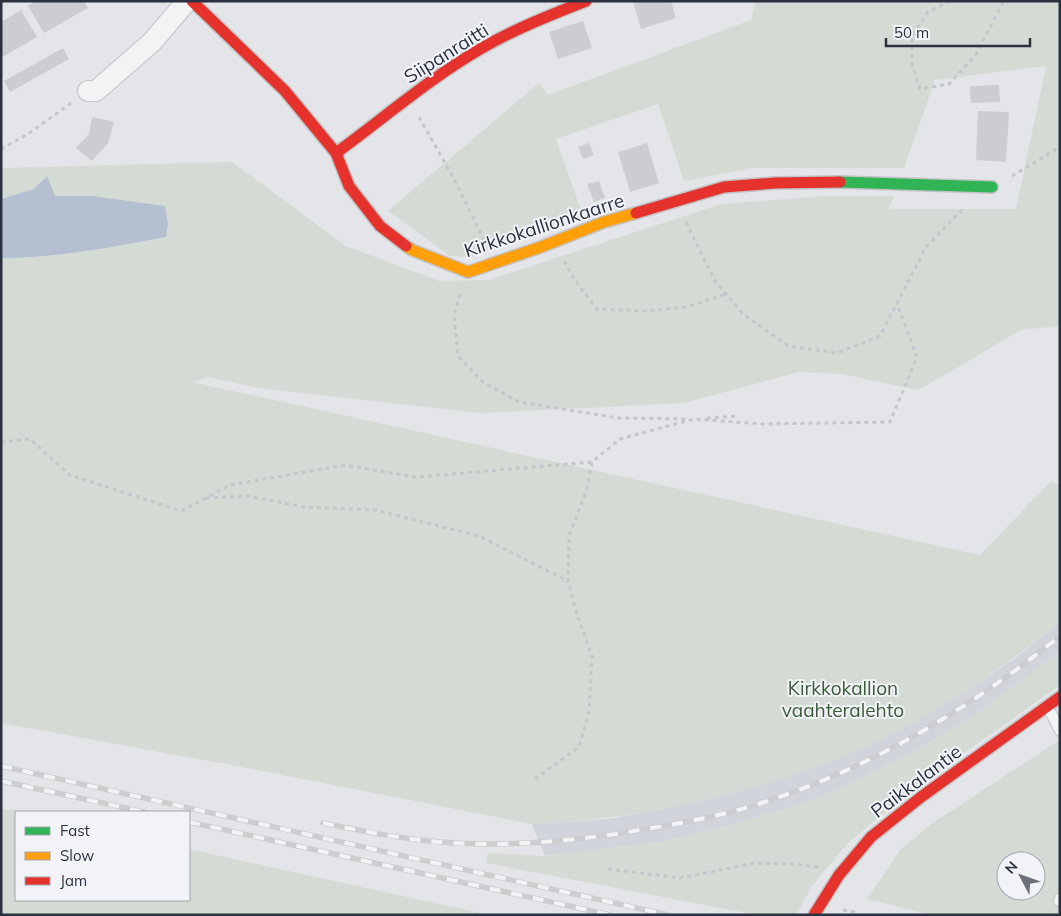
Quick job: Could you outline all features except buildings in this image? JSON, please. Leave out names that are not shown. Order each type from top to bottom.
[{"type":"street","points":[[88,91],[96,91],[152,42],[187,1]]},
{"type":"street","name":"Kirkkokallionkaarre","points":[[192,1],[286,91],[336,153],[348,186],[380,226],[412,250],[468,272],[604,222],[724,187],[820,181],[992,187]]},
{"type":"street","name":"Siipanraitti","points":[[336,153],[409,98],[470,56],[534,22],[586,1]]},
{"type":"street","name":"Paikkalantie","points":[[814,915],[839,875],[871,837],[901,812],[1060,697]]},
{"type":"lane","points":[[1048,706],[1060,731]]},
{"type":"path","points":[[950,1],[928,12],[912,36],[912,65],[920,88],[949,84],[975,56],[1004,1]]},
{"type":"path","points":[[1,149],[28,134],[88,91]]},
{"type":"path","points":[[409,98],[453,177],[495,263]]},
{"type":"path","points":[[676,201],[715,281],[743,314],[789,346],[837,353],[880,336],[926,248],[961,211],[992,187],[1060,147]]},
{"type":"path","points":[[553,242],[574,279],[597,309],[646,311],[687,307],[726,294]]},
{"type":"path","points":[[468,272],[464,278],[454,316],[458,356],[483,382],[519,402],[618,418],[694,419],[761,424],[890,422],[917,357],[897,304]]},
{"type":"path","points":[[1,442],[30,439],[70,475],[181,511],[230,485],[345,465],[416,477],[592,462],[620,440],[694,419],[739,416]]},
{"type":"path","points":[[536,779],[579,747],[589,711],[592,656],[568,581],[569,536],[587,489],[592,462]]},
{"type":"path","points":[[205,498],[248,496],[304,507],[375,510],[479,536],[568,581]]},
{"type":"path","points":[[608,869],[680,878],[772,862],[809,865],[823,868],[839,875]]},
{"type":"path","points":[[839,909],[854,912],[856,915]]},
{"type":"shaded area","points":[[1060,622],[1060,651],[1000,698],[909,755],[840,789],[795,806],[738,823],[660,842],[545,856],[532,824],[609,819],[661,809],[703,800],[776,780],[825,763],[866,747],[965,692],[1014,659]]},
{"type":"green space","name":"Kirkkokallion vaahteralehto","points":[[756,1],[1060,1],[1060,326],[1020,330],[918,390],[842,374],[799,372],[684,403],[481,413],[257,388],[208,377],[192,382],[980,555],[1051,481],[1060,485],[1060,622],[967,690],[917,721],[866,747],[786,778],[702,801],[660,810],[575,821],[532,824],[247,768],[1,723],[1,168],[232,162],[346,246],[439,281],[489,280],[721,204],[826,196],[894,196],[889,209],[1016,209],[1046,66],[935,80],[904,168],[752,168],[684,181],[658,104],[556,139],[582,213],[473,257],[450,256],[388,211],[539,83],[548,95],[751,20]]},
{"type":"green space","points":[[1060,651],[1060,685],[907,794],[849,842],[812,886],[796,915],[757,915],[486,863],[488,853],[545,856],[660,842],[738,823],[795,806],[840,789],[909,755],[977,713]]},
{"type":"green space","points":[[1060,740],[1060,915],[931,915],[867,899],[901,849],[934,822]]},
{"type":"green space","points":[[1,808],[16,811],[15,901],[190,901],[190,849],[489,915],[1,915]]},
{"type":"water","points":[[47,176],[55,196],[92,196],[165,206],[168,224],[166,237],[63,254],[1,258],[1,199],[34,189]]},
{"type":"railway","points":[[323,823],[426,841],[509,844],[577,839],[622,833],[731,812],[820,782],[863,763],[945,718],[1023,665],[1060,636]]},
{"type":"railway","points":[[1,766],[668,915]]},
{"type":"railway","points":[[1,781],[139,811]]},
{"type":"railway","points":[[190,822],[610,915]]},
{"type":"traffic: fast","points":[[840,182],[992,187]]},
{"type":"traffic: slow","points":[[406,246],[468,272],[541,247],[604,222],[636,213]]},
{"type":"traffic: jam","points":[[192,1],[285,91],[336,153],[349,186],[380,226],[406,246]]},
{"type":"traffic: jam","points":[[336,153],[426,85],[494,41],[520,28],[586,1]]},
{"type":"traffic: jam","points":[[636,213],[724,187],[775,183],[840,182]]},
{"type":"traffic: jam","points":[[814,915],[839,875],[871,837],[921,797],[1060,697]]}]
